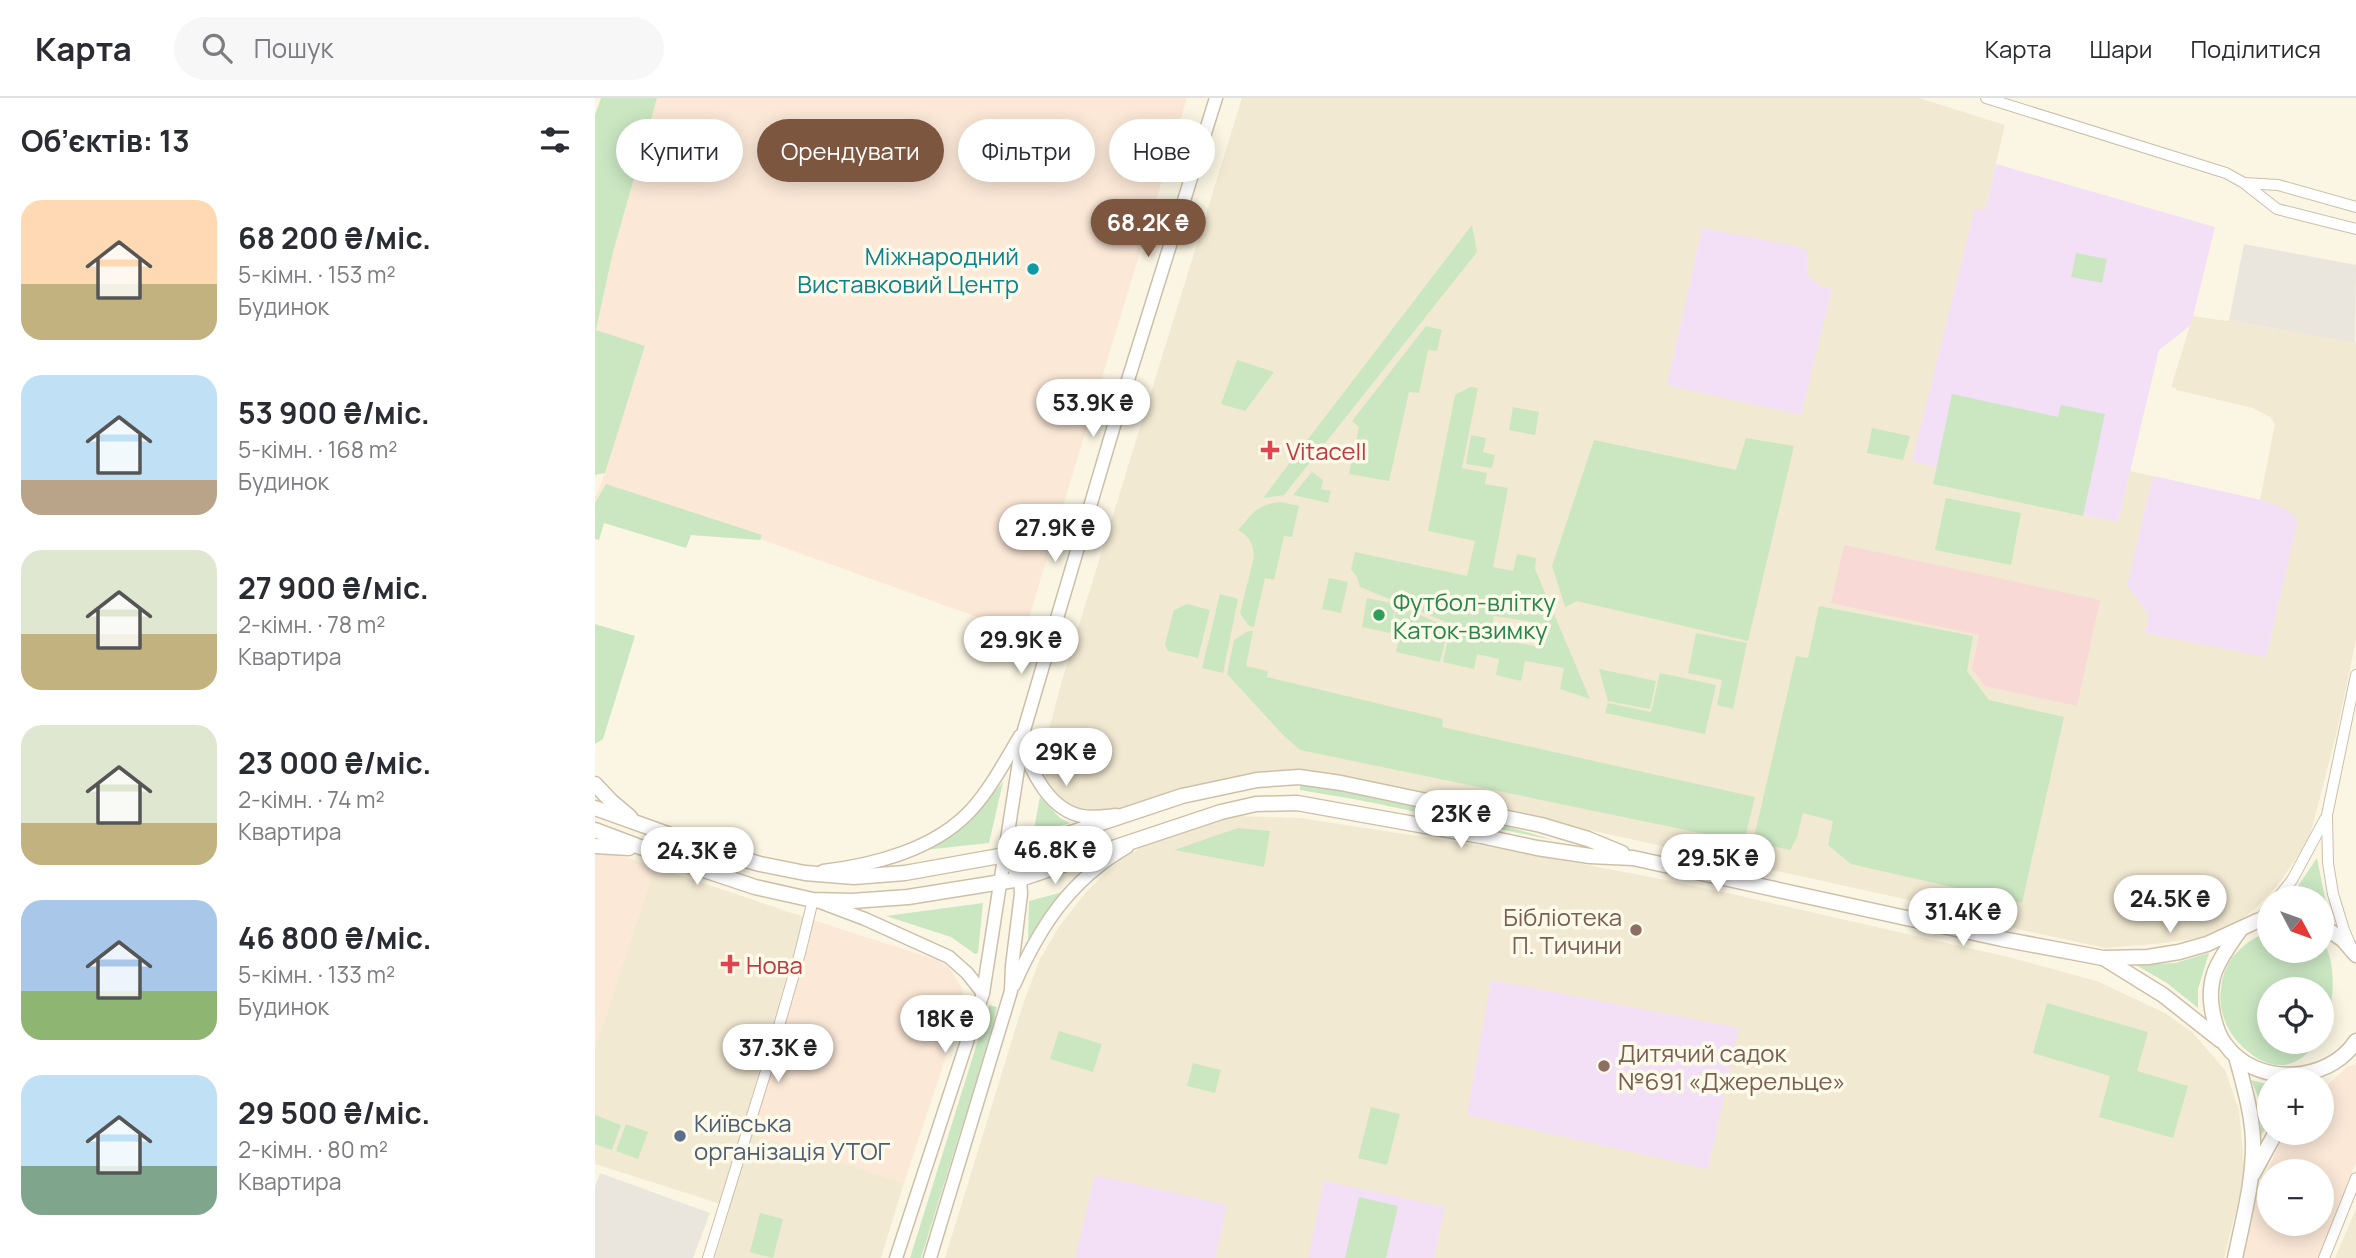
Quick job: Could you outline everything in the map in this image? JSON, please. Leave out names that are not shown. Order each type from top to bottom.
[{"type":"main road","points":[[595,808],[718,852],[760,864],[805,873],[854,877],[956,865],[1005,855],[1182,796],[1257,780],[1299,777],[1341,783],[1541,825],[1588,839],[1633,858]]},
{"type":"main road","points":[[595,784],[640,824]]},
{"type":"main road","points":[[595,830],[721,876],[813,900],[852,901],[908,897],[1020,879],[1221,812],[1256,804],[1297,803],[1537,848],[1590,856],[1633,858],[2002,939],[2103,958],[2148,957],[2179,952],[2207,944],[2257,923]]},
{"type":"main road","points":[[595,846],[645,848]]},
{"type":"main road","points":[[2224,1043],[2214,1022],[2211,999],[2214,973],[2241,928]]},
{"type":"main road","points":[[2335,934],[2356,954]]},
{"type":"main road","points":[[2103,958],[2163,995],[2224,1043],[2236,1056],[2263,1071],[2293,1075],[2313,1072],[2336,1062]]},
{"type":"main road","points":[[2329,1068],[2356,1041]]},
{"type":"main road","points":[[2235,1258],[2251,1178],[2251,1121],[2236,1056]]},
{"type":"main road","points":[[2251,1178],[2269,1145]]},
{"type":"street","points":[[896,1258],[983,993],[1024,730],[1118,412],[1216,98]]},
{"type":"street","points":[[1986,98],[2225,173],[2277,209],[2356,229]]},
{"type":"street","points":[[2243,183],[2278,185],[2356,207]]},
{"type":"street","points":[[2356,675],[2327,815],[2328,863],[2333,894],[2344,930],[2356,954]]},
{"type":"street","points":[[805,873],[854,867],[911,849],[940,835],[971,810],[995,778],[1024,730]]},
{"type":"street","points":[[1021,747],[1034,775],[1067,813],[1085,817],[1119,815]]},
{"type":"street","points":[[2287,886],[2298,871],[2327,815]]},
{"type":"street","points":[[930,1258],[1011,991],[1025,959],[1046,924],[1081,879],[1105,860],[1144,837]]},
{"type":"street","points":[[1005,855],[1020,879],[1021,894],[1011,966],[1011,991]]},
{"type":"street","points":[[708,1258],[789,993],[813,900],[865,919],[949,957],[967,973],[983,993]]},
{"type":"street","points":[[2336,1062],[2356,1054]]},
{"type":"street","points":[[2324,1258],[2356,1178]]},
{"type":"shaded area","points":[[657,98],[1187,98],[1181,119],[1109,119],[1109,182],[1161,182],[1024,634],[763,540],[690,535],[595,508],[595,497],[645,347],[596,331],[613,252],[633,182],[743,182],[743,119],[651,119]]},
{"type":"shaded area","points":[[1242,98],[1919,98],[2005,125],[1985,210],[1912,461],[1936,467],[1933,484],[2118,522],[2130,471],[2260,500],[2275,424],[2270,417],[2253,408],[2171,387],[2193,316],[2356,343],[2356,640],[2336,735],[2309,840],[2277,886],[2257,886],[2257,907],[2241,920],[2198,938],[2105,948],[2021,930],[1955,910],[1343,776],[1266,772],[1209,783],[1111,812],[1083,813],[1061,802],[1046,782],[1042,756],[1062,680]]},
{"type":"shaded area","points":[[1996,164],[2215,227],[2191,325],[2159,350],[2118,522],[1933,484],[1936,467],[1912,461],[1975,208],[1985,210]]},
{"type":"shaded area","points":[[1702,228],[1796,246],[1807,251],[1807,274],[1820,286],[1832,289],[1801,415],[1667,385]]},
{"type":"shaded area","points":[[2244,244],[2356,265],[2355,343],[2229,320]]},
{"type":"shaded area","points":[[2153,476],[2261,500],[2286,509],[2298,520],[2266,657],[2145,633],[2149,615],[2127,585]]},
{"type":"shaded area","points":[[1844,545],[2100,600],[2077,706],[1985,686],[1972,669],[1979,635],[1831,603]]},
{"type":"shaded area","points":[[1236,816],[1300,818],[1496,848],[1646,876],[2008,957],[2097,981],[2165,1013],[2192,1032],[2225,1070],[2239,1110],[2245,1175],[2224,1258],[945,1258],[1023,1004],[1040,959],[1060,925],[1087,891],[1120,860],[1157,838]]},
{"type":"shaded area","points":[[595,854],[616,854],[655,867],[595,1048]]},
{"type":"shaded area","points":[[655,867],[804,917],[742,1130],[904,1183],[881,1258],[715,1258],[730,1207],[595,1164],[595,1048]]},
{"type":"shaded area","points":[[804,917],[937,960],[949,968],[962,988],[964,1000],[960,1015],[904,1183],[742,1131]]},
{"type":"shaded area","name":"Дитячий садок №691 «Джерельце»","points":[[1491,980],[1739,1028],[1708,1169],[1467,1115]]},
{"type":"shaded area","points":[[2356,1064],[2356,1162],[2334,1218],[2334,1159],[2273,1159],[2279,1145],[2334,1145],[2334,1079],[2347,1067]]},
{"type":"shaded area","points":[[600,1173],[710,1213],[693,1258],[595,1258],[595,1187]]},
{"type":"shaded area","points":[[1095,1175],[1227,1205],[1215,1258],[1075,1258]]},
{"type":"shaded area","points":[[1324,1181],[1445,1207],[1434,1258],[1308,1258]]},
{"type":"shaded area","points":[[2257,1195],[2257,1236],[2327,1236],[2318,1258],[2241,1258]]},
{"type":"shaded area","points":[[2356,1209],[2356,1258],[2335,1258]]},
{"type":"green space","points":[[601,98],[657,98],[651,119],[616,119],[616,182],[633,182],[613,252],[596,330],[645,346],[605,473],[595,475],[595,115]]},
{"type":"green space","points":[[1472,225],[1477,252],[1284,495],[1263,498]]},
{"type":"green space","points":[[2076,253],[2107,259],[2102,283],[2071,277]]},
{"type":"green space","points":[[1426,326],[1442,330],[1437,351],[1428,350],[1419,393],[1409,392],[1389,481],[1349,474],[1359,427],[1352,421]]},
{"type":"green space","points":[[1237,360],[1274,372],[1245,411],[1221,404]]},
{"type":"green space","points":[[1470,387],[1478,388],[1462,468],[1487,473],[1485,484],[1508,488],[1493,567],[1513,571],[1517,554],[1536,558],[1535,569],[1590,699],[1560,689],[1564,668],[1525,661],[1521,681],[1496,675],[1499,659],[1477,654],[1474,669],[1443,662],[1451,624],[1360,587],[1351,569],[1355,552],[1467,576],[1475,541],[1428,531],[1455,395]],"holes":[[[1494,616],[1545,624],[1540,647],[1490,638]]]},
{"type":"green space","points":[[1952,394],[2058,417],[2061,405],[2105,414],[2083,516],[1933,484]]},
{"type":"green space","points":[[1513,407],[1539,412],[1535,435],[1509,430]]},
{"type":"green space","points":[[1872,428],[1910,436],[1903,460],[1867,453]]},
{"type":"green space","points":[[1471,435],[1486,438],[1483,452],[1495,455],[1492,468],[1466,464]]},
{"type":"green space","points":[[1746,438],[1794,446],[1748,641],[1577,601],[1565,607],[1552,566],[1594,440],[1736,470]]},
{"type":"green space","points":[[1312,472],[1323,480],[1321,489],[1331,491],[1328,503],[1293,495]]},
{"type":"green space","points":[[606,484],[762,535],[760,540],[691,535],[686,548],[604,523],[599,540],[595,539],[595,503]]},
{"type":"green space","points":[[1946,498],[2021,513],[2011,565],[1935,550]]},
{"type":"green space","points":[[1281,502],[1299,506],[1292,537],[1284,536],[1274,580],[1265,578],[1254,627],[1249,626],[1240,613],[1254,552],[1248,538],[1238,530],[1257,510]]},
{"type":"green space","points":[[1329,578],[1348,582],[1341,613],[1322,609]]},
{"type":"green space","points":[[1220,594],[1238,599],[1223,673],[1202,668]]},
{"type":"green space","name":"Футбол-влітку Каток-взимку","points":[[1367,598],[1396,604],[1390,633],[1362,627]]},
{"type":"green space","points":[[1187,604],[1210,610],[1198,658],[1168,651],[1165,644],[1174,610]]},
{"type":"green space","points":[[1397,605],[1445,626],[1392,632]]},
{"type":"green space","points":[[1819,606],[1973,636],[1967,671],[1989,700],[2064,717],[2022,903],[1851,864],[1828,845],[1833,821],[1803,813],[1797,837],[1790,850],[1753,842],[1796,656],[1808,658]]},
{"type":"green space","points":[[595,624],[635,636],[603,739],[595,744]]},
{"type":"green space","points":[[1448,628],[1440,662],[1396,652],[1401,634]]},
{"type":"green space","points":[[1248,631],[1253,631],[1246,666],[1268,671],[1267,677],[1443,719],[1442,727],[1755,797],[1744,842],[1300,750],[1227,674],[1234,640]]},
{"type":"green space","points":[[1696,633],[1747,643],[1733,709],[1717,705],[1722,680],[1688,673]]},
{"type":"green space","points":[[1599,669],[1656,681],[1650,709],[1608,701]]},
{"type":"green space","points":[[1660,673],[1716,685],[1705,734],[1605,713],[1608,703],[1651,712]]},
{"type":"green space","points":[[1003,782],[989,843],[915,851],[950,834],[975,815]]},
{"type":"green space","points":[[1300,785],[1364,793],[1428,806],[1553,840],[1300,790]]},
{"type":"green space","points":[[1040,797],[1060,818],[1070,823],[1033,834]]},
{"type":"green space","points":[[1238,828],[1270,831],[1264,867],[1174,850]]},
{"type":"green space","points":[[2317,858],[2323,886],[2298,886]]},
{"type":"green space","points":[[1063,892],[1028,940],[1029,901]]},
{"type":"green space","points":[[983,903],[978,953],[975,954],[951,937],[886,916]]},
{"type":"green space","points":[[2257,938],[2257,963],[2331,963],[2332,977],[2257,977],[2257,1054],[2306,1054],[2284,1065],[2262,1061],[2238,1042],[2223,1017],[2220,995],[2226,968],[2237,952]]},
{"type":"green space","points":[[2209,953],[2198,989],[2198,1008],[2167,983],[2136,965],[2175,963]]},
{"type":"green space","points":[[2047,1003],[2148,1032],[2137,1071],[2188,1086],[2173,1138],[2099,1117],[2110,1076],[2033,1053]]},
{"type":"green space","points":[[989,1005],[997,1007],[991,1033],[921,1258],[910,1258]]},
{"type":"green space","points":[[1059,1031],[1102,1044],[1093,1072],[1050,1059]]},
{"type":"green space","points":[[1193,1063],[1221,1070],[1215,1093],[1187,1086]]},
{"type":"green space","points":[[2251,1080],[2257,1082],[2257,1094]]},
{"type":"green space","points":[[1371,1107],[1400,1114],[1387,1165],[1358,1158]]},
{"type":"green space","points":[[595,1115],[621,1125],[612,1150],[595,1144]]},
{"type":"green space","points":[[626,1124],[648,1132],[638,1159],[616,1151]]},
{"type":"green space","points":[[1359,1197],[1398,1206],[1386,1258],[1345,1258]]},
{"type":"green space","points":[[760,1213],[783,1219],[773,1258],[750,1252]]},
{"type":"place","name":"Міжнародний Виставковий Центр","points":[[1033,269]]},
{"type":"place","name":"Vitacell","points":[[1270,450]]},
{"type":"place","name":"Футбол-влітку Каток-взимку","points":[[1379,615]]},
{"type":"place","name":"Бібліотека П. Тичини","points":[[1636,930]]},
{"type":"place","name":"Нова","points":[[730,964]]},
{"type":"place","name":"Дитячий садок №691 «Джерельце»","points":[[1604,1066]]},
{"type":"place","name":"Київська організація УТОГ","points":[[680,1136]]}]
